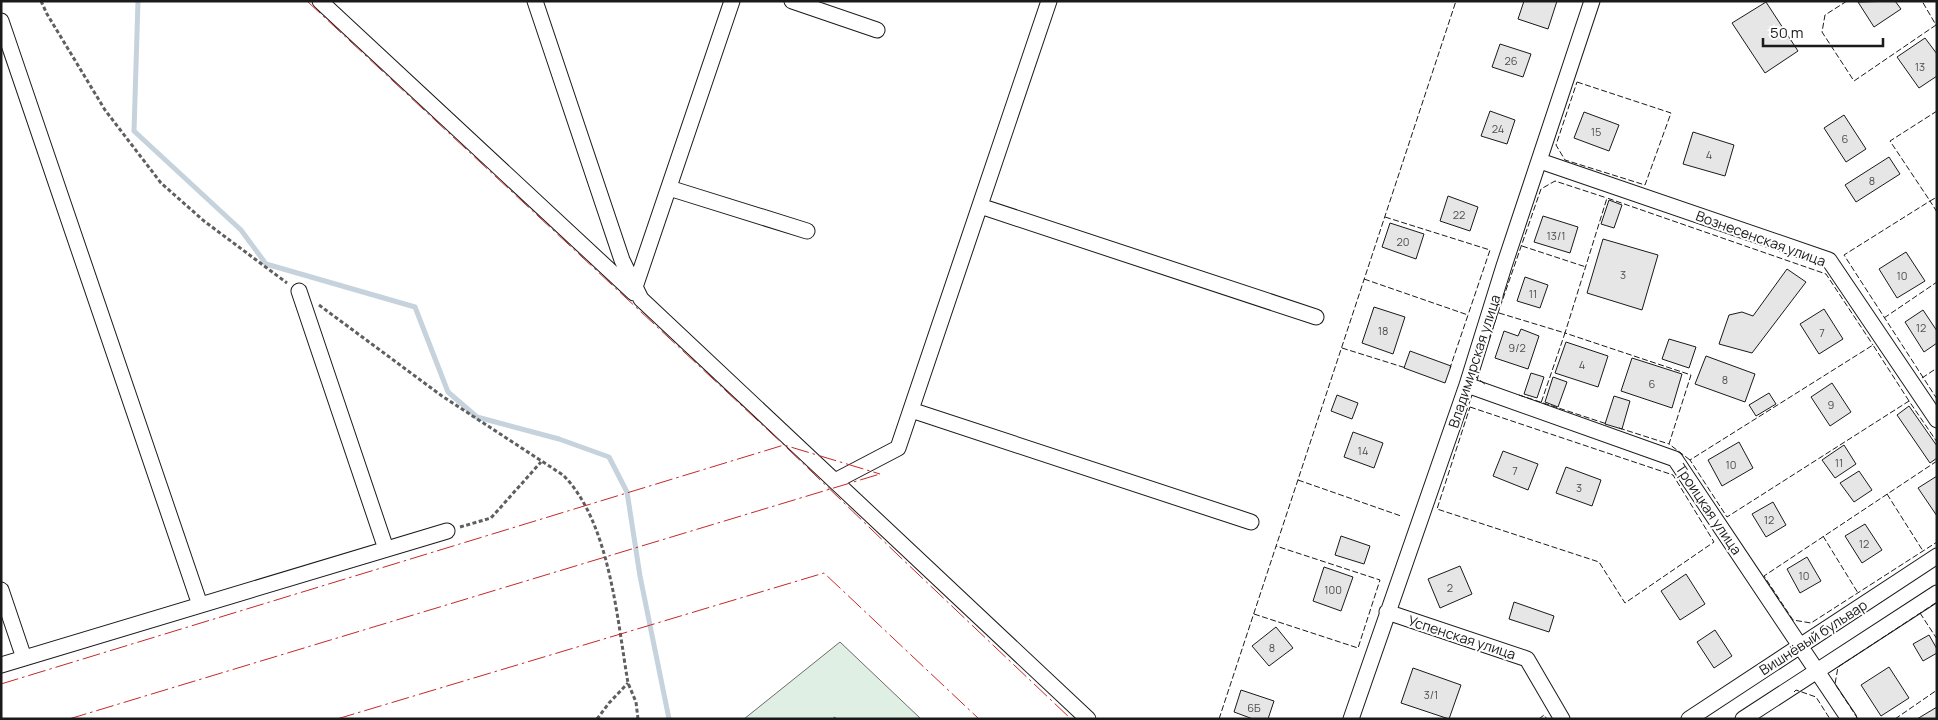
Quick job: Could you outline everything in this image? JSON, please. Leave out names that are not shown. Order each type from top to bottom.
[{"type":"street","points":[[320,1],[638,293],[1088,719]]},
{"type":"street","points":[[535,1],[622,260],[638,293]]},
{"type":"street","points":[[638,293],[669,188],[732,1]]},
{"type":"street","points":[[792,1],[877,30]]},
{"type":"street","points":[[835,481],[898,448],[1049,1]]},
{"type":"street","name":"Владимирская улица","points":[[1352,719],[1387,612],[1467,385],[1504,266],[1592,1]]},
{"type":"street","points":[[1,21],[200,605]]},
{"type":"street","name":"Вознесенская улица","points":[[1540,161],[1829,260],[1937,420]]},
{"type":"street","points":[[669,188],[807,231]]},
{"type":"street","points":[[980,206],[1316,317]]},
{"type":"street","points":[[299,291],[386,549]]},
{"type":"street","name":"Троицкая улица","points":[[1467,385],[1675,459],[1849,719]]},
{"type":"street","points":[[911,410],[1251,522]]},
{"type":"street","points":[[1,665],[446,531]]},
{"type":"street","name":"Вишнёвый бульвар","points":[[1689,719],[1937,556]]},
{"type":"street","points":[[1,590],[24,658]]},
{"type":"street","points":[[1742,719],[1937,593]]},
{"type":"street","name":"Успенская улица","points":[[1387,612],[1527,659],[1562,719]]},
{"type":"path","points":[[41,1],[46,14],[105,110],[161,183],[204,221],[299,291],[442,396],[563,475],[575,487],[588,510],[604,557],[628,683],[636,702],[638,719]]},
{"type":"path","points":[[446,531],[491,518],[541,462]]},
{"type":"path","points":[[597,719],[608,703],[628,683]]},
{"type":"green space","points":[[840,642],[921,719],[836,719],[835,717],[832,719],[744,719]]},
{"type":"building","points":[[1524,1],[1557,1],[1548,29],[1518,19]]},
{"type":"building","points":[[1895,1],[1901,9],[1874,27],[1858,2]]},
{"type":"building","points":[[1766,2],[1798,51],[1765,73],[1732,23]]},
{"type":"building","points":[[1925,38],[1937,54],[1937,76],[1919,88],[1897,57]]},
{"type":"building","points":[[1500,44],[1531,54],[1523,77],[1492,67]]},
{"type":"building","points":[[1490,111],[1515,120],[1507,144],[1481,136]]},
{"type":"building","points":[[1584,112],[1619,125],[1609,151],[1574,138]]},
{"type":"building","points":[[1844,115],[1866,149],[1846,162],[1824,128]]},
{"type":"building","points":[[1693,132],[1734,145],[1725,176],[1683,164]]},
{"type":"building","points":[[1889,157],[1900,174],[1856,202],[1845,185]]},
{"type":"building","points":[[1448,196],[1478,207],[1470,231],[1440,221]]},
{"type":"building","points":[[1609,200],[1622,205],[1614,228],[1601,224]]},
{"type":"building","points":[[1543,216],[1578,227],[1570,253],[1534,242]]},
{"type":"building","points":[[1390,223],[1424,234],[1416,259],[1382,247]]},
{"type":"building","points":[[1603,239],[1658,255],[1642,310],[1587,293]]},
{"type":"building","points":[[1906,252],[1925,281],[1897,298],[1879,269]]},
{"type":"building","points":[[1787,269],[1806,282],[1752,353],[1719,344],[1729,315],[1742,312],[1753,316]]},
{"type":"building","points":[[1525,277],[1548,285],[1540,308],[1517,301]]},
{"type":"building","points":[[1374,307],[1405,317],[1393,354],[1362,343]]},
{"type":"building","points":[[1824,309],[1843,339],[1819,354],[1800,324]]},
{"type":"building","points":[[1923,310],[1937,331],[1937,343],[1924,352],[1905,322]]},
{"type":"building","points":[[1521,329],[1539,336],[1528,369],[1495,358],[1504,331],[1518,336]]},
{"type":"building","points":[[1669,339],[1696,347],[1689,368],[1662,359]]},
{"type":"building","points":[[1566,342],[1608,356],[1598,387],[1555,373]]},
{"type":"building","points":[[1410,351],[1451,366],[1445,383],[1404,368]]},
{"type":"building","points":[[1706,356],[1755,374],[1745,402],[1695,384]]},
{"type":"building","points":[[1632,358],[1682,374],[1672,408],[1621,391]]},
{"type":"building","points":[[1531,373],[1544,377],[1537,398],[1524,394]]},
{"type":"building","points":[[1553,377],[1567,382],[1558,407],[1545,402]]},
{"type":"building","points":[[1832,383],[1851,412],[1830,426],[1811,397]]},
{"type":"building","points":[[1769,393],[1776,404],[1756,416],[1749,405]]},
{"type":"building","points":[[1337,395],[1358,403],[1352,419],[1331,411]]},
{"type":"building","points":[[1614,396],[1630,401],[1622,429],[1605,424]]},
{"type":"building","points":[[1909,406],[1937,446],[1937,458],[1930,463],[1897,415]]},
{"type":"building","points":[[1353,432],[1383,443],[1374,468],[1344,457]]},
{"type":"building","points":[[1739,442],[1753,468],[1722,486],[1708,460]]},
{"type":"building","points":[[1844,445],[1856,464],[1835,478],[1822,460]]},
{"type":"building","points":[[1503,451],[1538,464],[1528,490],[1493,476]]},
{"type":"building","points":[[1566,467],[1601,480],[1592,506],[1556,493]]},
{"type":"building","points":[[1859,471],[1872,490],[1854,502],[1840,483]]},
{"type":"building","points":[[1937,476],[1937,516],[1918,488]]},
{"type":"building","points":[[1773,502],[1786,525],[1766,537],[1752,514]]},
{"type":"building","points":[[1865,524],[1882,550],[1862,563],[1845,536]]},
{"type":"building","points":[[1341,536],[1370,546],[1364,564],[1335,555]]},
{"type":"building","points":[[1807,557],[1821,581],[1800,593],[1787,569]]},
{"type":"building","points":[[1460,566],[1472,594],[1440,608],[1428,579]]},
{"type":"building","points":[[1324,567],[1353,577],[1341,611],[1313,601]]},
{"type":"building","points":[[1686,574],[1705,604],[1680,620],[1661,591]]},
{"type":"building","points":[[1514,602],[1554,616],[1549,632],[1509,619]]},
{"type":"building","points":[[1276,627],[1293,648],[1269,666],[1252,646]]},
{"type":"building","points":[[1715,630],[1732,656],[1714,668],[1697,642]]},
{"type":"building","points":[[1929,635],[1937,649],[1937,653],[1923,661],[1913,644]]},
{"type":"building","points":[[1889,667],[1909,698],[1881,716],[1861,685]]},
{"type":"building","points":[[1413,668],[1461,685],[1449,719],[1401,703]]},
{"type":"building","points":[[1241,690],[1274,701],[1268,719],[1253,719],[1234,712]]},
{"type":"building","points":[[1937,707],[1937,719],[1917,719]]},
{"type":"waterway","points":[[138,1],[134,131],[241,230],[266,264],[415,307],[448,392],[477,417],[559,439],[609,457],[627,492],[640,576],[669,719]]},
{"type":"fence","points":[[1219,719],[1456,1]]},
{"type":"fence","points":[[1847,1],[1825,15],[1822,32],[1854,81],[1936,25],[1922,1]]},
{"type":"fence","points":[[1577,82],[1671,113],[1645,185],[1565,160],[1556,145],[1577,82]]},
{"type":"fence","points":[[1937,111],[1890,141],[1930,201],[1937,197]]},
{"type":"fence","points":[[1489,339],[1541,189],[1555,181],[1607,198]]},
{"type":"fence","points":[[1690,460],[1669,444],[1691,375],[1565,333],[1607,198],[1826,274],[1873,345]]},
{"type":"fence","points":[[1937,212],[1930,201],[1844,255],[1937,399]]},
{"type":"fence","points":[[1385,217],[1490,250],[1468,315]]},
{"type":"fence","points":[[1522,246],[1586,267]]},
{"type":"fence","points":[[1364,279],[1468,315],[1450,368]]},
{"type":"fence","points":[[1884,318],[1937,282]]},
{"type":"fence","points":[[1499,313],[1565,333],[1541,403]]},
{"type":"fence","points":[[1909,401],[1873,345],[1690,460],[1727,517],[1909,401],[1937,442]]},
{"type":"fence","points":[[1342,348],[1406,368]]},
{"type":"fence","points":[[1922,378],[1937,368]]},
{"type":"fence","points":[[1477,374],[1476,377],[1486,385]]},
{"type":"fence","points":[[1519,395],[1607,424]]},
{"type":"fence","points":[[1470,407],[1673,475],[1714,542],[1625,603],[1599,562],[1437,509],[1470,407]]},
{"type":"fence","points":[[1619,428],[1669,444]]},
{"type":"fence","points":[[1937,461],[1764,576],[1793,620],[1811,623],[1937,542]]},
{"type":"fence","points":[[1298,480],[1401,516]]},
{"type":"fence","points":[[1887,494],[1923,551]]},
{"type":"fence","points":[[1823,536],[1858,593]]},
{"type":"fence","points":[[1254,614],[1358,648],[1380,580],[1276,546]]},
{"type":"fence","points":[[1858,719],[1835,684],[1838,667],[1937,602]]},
{"type":"fence","points":[[1920,613],[1937,639]]},
{"type":"fence","points":[[1794,692],[1796,690],[1816,697],[1830,719]]},
{"type":"fence","points":[[1895,719],[1937,690]]},
{"type":"fence","points":[[1539,719],[1544,715],[1547,719]]},
{"type":"power","points":[[307,1],[784,445],[1071,719]]},
{"type":"power","points":[[1,684],[784,445],[880,474]]},
{"type":"power","points":[[69,719],[880,474]]},
{"type":"power","points":[[337,719],[824,573],[979,719]]}]
